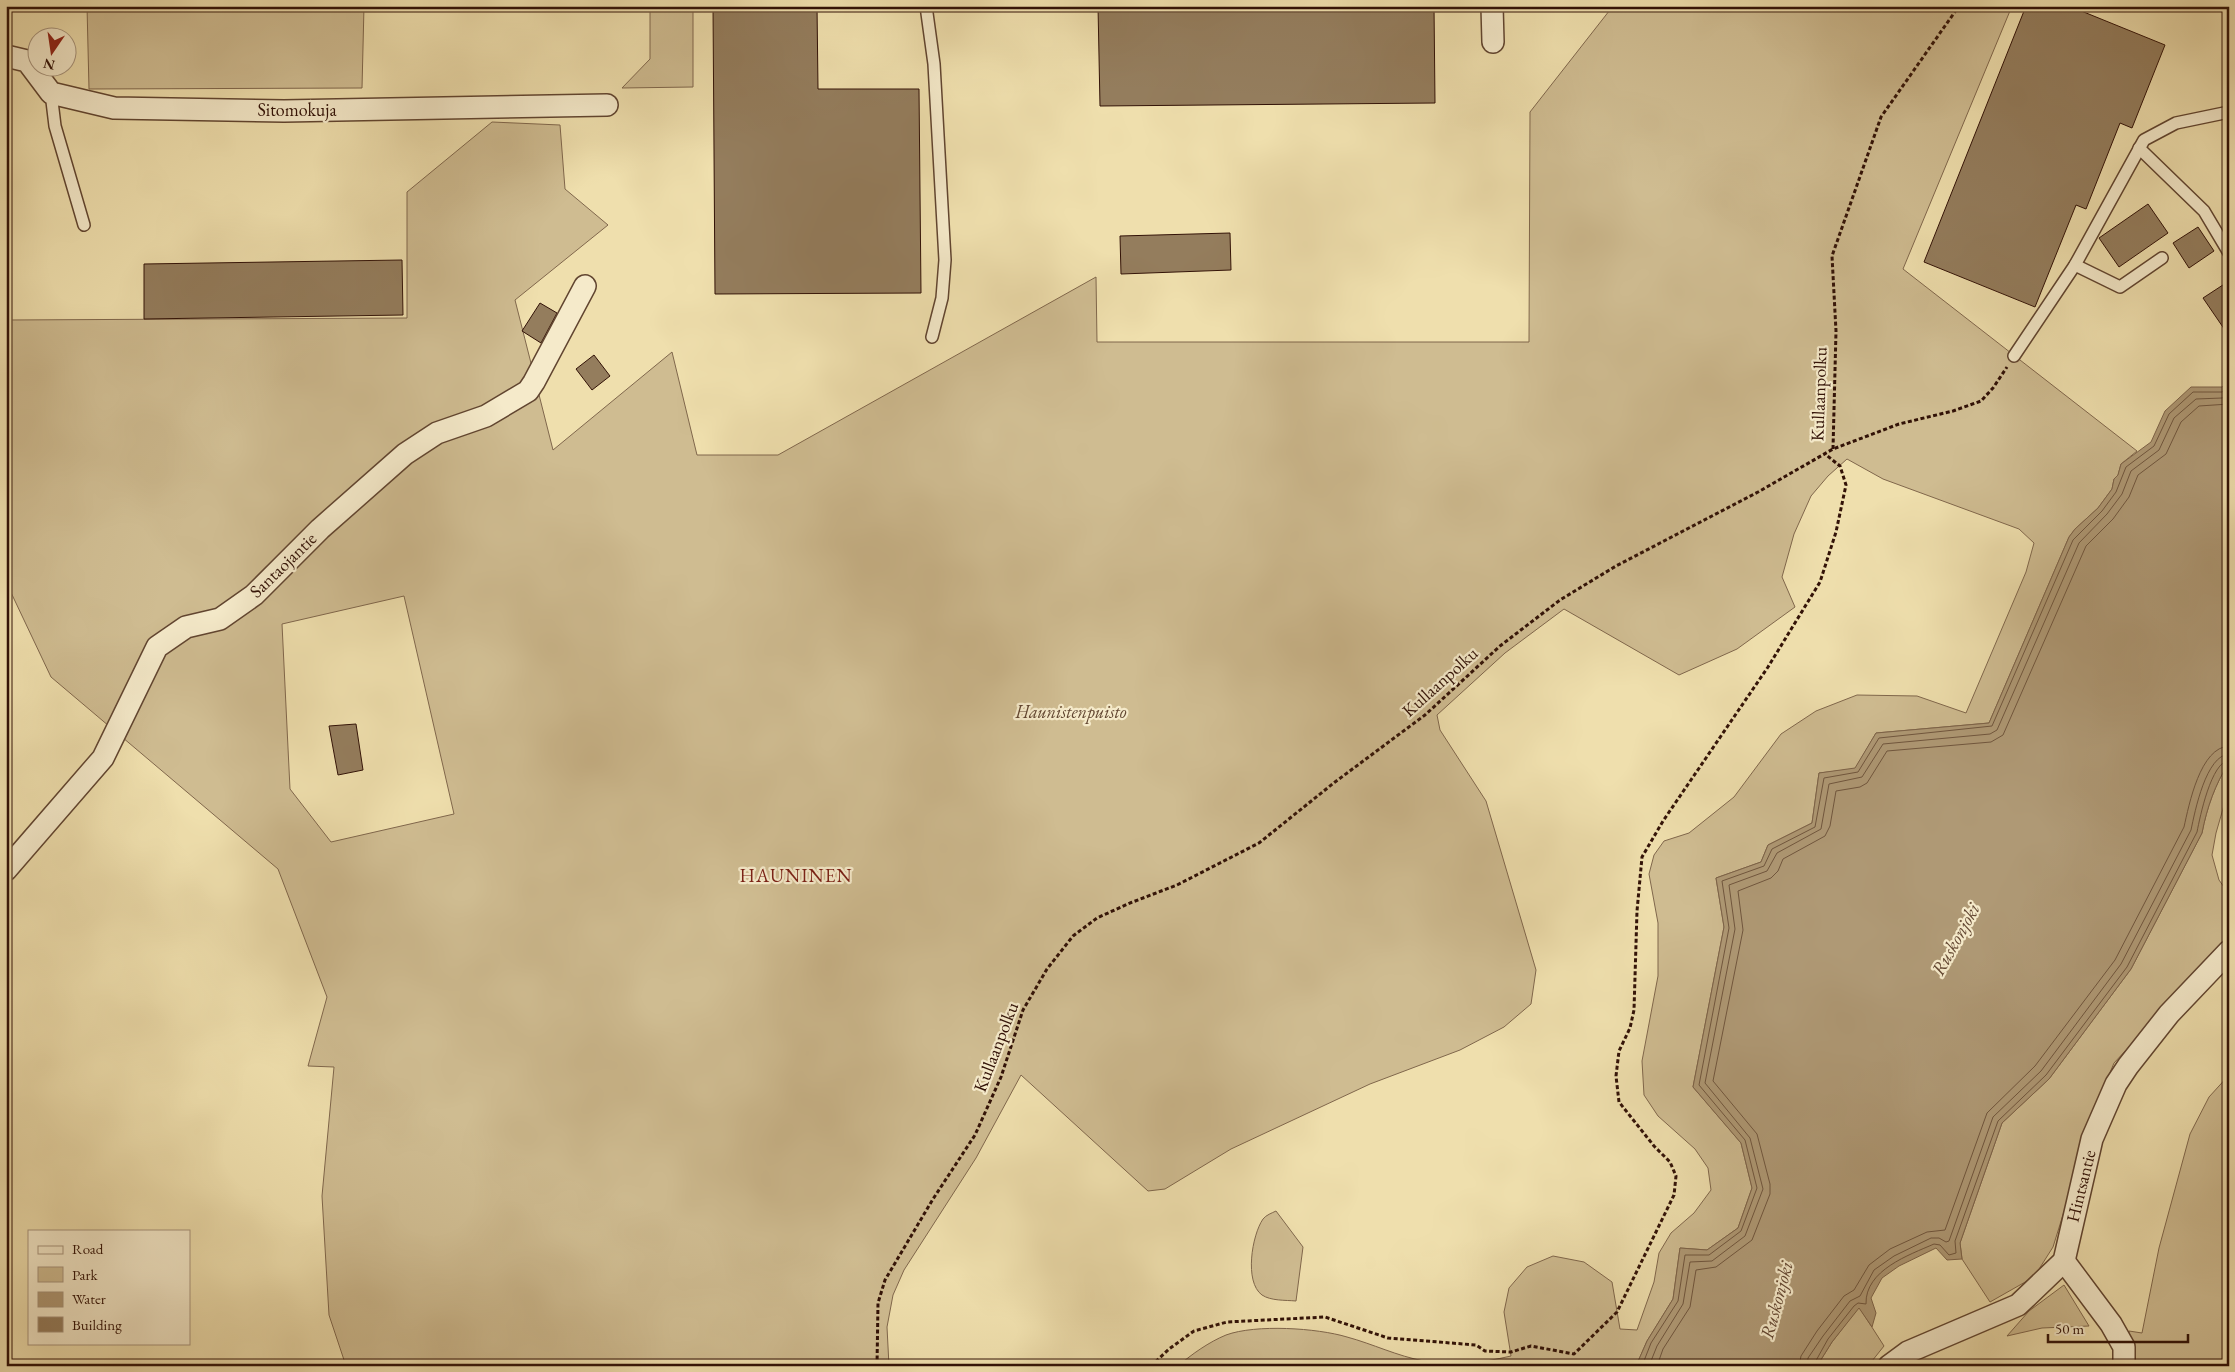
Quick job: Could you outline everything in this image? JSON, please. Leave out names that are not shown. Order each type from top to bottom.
[{"type":"street","points":[[1492,6],[1492,42]]},
{"type":"street","points":[[6,56],[27,61],[51,93]]},
{"type":"street","name":"Sitomokuja","points":[[51,93],[114,108],[284,111],[607,105]]},
{"type":"street","name":"Santaojantie","points":[[6,870],[103,758],[157,647],[186,627],[220,619],[254,595],[320,529],[405,454],[437,433],[486,416],[528,391],[585,286]]},
{"type":"street","name":"Hintsantie","points":[[2064,1261],[2092,1139],[2116,1084],[2170,1014],[2229,951]]},
{"type":"street","points":[[1889,1366],[1908,1352],[2018,1305],[2064,1261],[2111,1324],[2124,1347],[2124,1366]]},
{"type":"lane","points":[[926,6],[934,64],[945,260],[942,298],[932,337]]},
{"type":"lane","points":[[51,93],[55,126],[84,225]]},
{"type":"lane","points":[[2014,356],[2075,265],[2144,140],[2176,123],[2229,112]]},
{"type":"lane","points":[[2139,148],[2204,211],[2229,254]]},
{"type":"lane","points":[[2075,265],[2120,287],[2162,258]]},
{"type":"path","name":"Kullaanpolku","points":[[877,1366],[878,1303],[885,1280],[974,1135],[1002,1077],[1023,1010],[1047,969],[1073,936],[1097,918],[1130,902],[1177,885],[1259,843],[1335,782],[1425,715],[1500,646],[1560,600],[1616,566],[1758,492],[1832,450],[1836,331],[1832,256],[1881,117],[1959,6]]},
{"type":"path","points":[[1832,450],[1899,424],[1953,411],[1981,401],[1993,388],[2014,356]]},
{"type":"path","points":[[1151,1366],[1168,1349],[1194,1331],[1227,1322],[1309,1317],[1326,1317],[1388,1338],[1476,1345],[1485,1351],[1512,1352],[1531,1346],[1574,1354],[1617,1312],[1674,1195],[1676,1176],[1670,1162],[1654,1146],[1620,1102],[1616,1076],[1619,1051],[1630,1028],[1634,1010],[1636,911],[1642,857],[1667,814],[1768,667],[1820,582],[1836,532],[1846,484],[1840,466],[1825,454]]},
{"type":"green space","points":[[87,6],[364,6],[362,88],[89,89]]},
{"type":"green space","points":[[650,6],[693,6],[693,87],[622,88],[650,59]]},
{"type":"green space","name":"Haunistenpuisto","points":[[1613,6],[2012,6],[1903,269],[2137,451],[2121,464],[2118,475],[2114,479],[2112,489],[2098,508],[2069,537],[1989,723],[1876,733],[1855,769],[1819,773],[1812,823],[1768,845],[1761,862],[1716,878],[1724,927],[1693,1087],[1741,1143],[1752,1188],[1738,1228],[1707,1250],[1680,1248],[1673,1299],[1647,1341],[1636,1366],[1178,1366],[1213,1341],[1226,1335],[1253,1329],[1270,1328],[1320,1331],[1357,1340],[1404,1356],[1435,1363],[1468,1363],[1511,1356],[1504,1312],[1509,1288],[1527,1267],[1553,1256],[1584,1262],[1612,1282],[1620,1329],[1637,1330],[1654,1282],[1659,1253],[1671,1233],[1694,1213],[1711,1190],[1708,1168],[1695,1149],[1658,1116],[1644,1095],[1642,1061],[1658,976],[1658,923],[1649,874],[1654,855],[1664,841],[1689,833],[1734,797],[1781,734],[1816,711],[1857,695],[1917,696],[1966,713],[2026,572],[2034,543],[2019,529],[1883,479],[1847,459],[1828,476],[1811,496],[1794,534],[1782,577],[1795,607],[1737,649],[1679,675],[1564,609],[1505,653],[1437,715],[1440,730],[1486,801],[1536,970],[1531,1004],[1504,1027],[1460,1050],[1370,1084],[1231,1149],[1165,1189],[1148,1191],[1021,1075],[976,1158],[904,1270],[893,1295],[887,1327],[889,1366],[346,1366],[329,1315],[322,1196],[334,1067],[308,1066],[327,997],[278,869],[51,677],[6,582],[6,320],[407,318],[407,192],[492,122],[560,125],[565,189],[608,225],[515,300],[553,450],[672,352],[697,455],[778,455],[1096,277],[1097,342],[1529,342],[1530,112]],"holes":[[[404,596],[454,814],[331,842],[290,789],[282,624]]]},
{"type":"green space","points":[[2229,762],[2229,788],[2216,833],[2212,855],[2219,880],[2229,894],[2229,939],[2114,1063],[2099,1099],[2053,1247],[2034,1277],[1990,1302],[1962,1259],[1960,1243],[2002,1123],[2049,1079],[2131,969],[2202,833],[2212,796]]},
{"type":"green space","points":[[2229,1075],[2229,1366],[2130,1366],[2129,1331],[2142,1333],[2159,1248],[2190,1134],[2209,1097]]},
{"type":"green space","points":[[1276,1211],[1303,1247],[1296,1301],[1266,1297],[1256,1289],[1253,1280],[1253,1247],[1259,1226],[1267,1215]]},
{"type":"green space","points":[[2064,1285],[2089,1326],[2042,1328],[2007,1336],[2029,1311]]},
{"type":"green space","points":[[1859,1307],[1884,1346],[1868,1366],[1817,1366],[1832,1342]]},
{"type":"water","name":"Ruskonjoki","points":[[2229,382],[2229,762],[2212,796],[2202,833],[2131,969],[2049,1079],[2002,1123],[1960,1243],[1962,1259],[1947,1260],[1936,1248],[1899,1266],[1882,1278],[1871,1298],[1876,1313],[1872,1327],[1859,1308],[1832,1342],[1817,1366],[1636,1366],[1647,1341],[1673,1299],[1680,1248],[1707,1250],[1738,1228],[1752,1188],[1741,1143],[1693,1087],[1724,927],[1716,878],[1761,862],[1768,845],[1812,823],[1819,773],[1855,768],[1876,733],[1989,723],[2069,537],[2098,508],[2112,489],[2114,479],[2118,475],[2121,464],[2151,442],[2165,411],[2191,387],[2222,387]]},
{"type":"building","points":[[713,6],[817,6],[818,89],[919,89],[921,293],[715,294]]},
{"type":"building","points":[[1098,6],[1434,6],[1435,103],[1100,106]]},
{"type":"building","points":[[2026,6],[2069,6],[2165,45],[2132,128],[2120,123],[2086,209],[2076,205],[2035,307],[1924,262]]},
{"type":"building","points":[[2148,204],[2168,233],[2119,267],[2099,238]]},
{"type":"building","points":[[2198,227],[2214,251],[2189,268],[2173,243]]},
{"type":"building","points":[[1230,233],[1231,270],[1121,274],[1120,236]]},
{"type":"building","points":[[402,260],[403,315],[144,319],[144,264]]},
{"type":"building","points":[[2229,281],[2229,336],[2203,298]]},
{"type":"building","points":[[540,303],[557,313],[541,343],[522,331]]},
{"type":"building","points":[[594,355],[610,376],[592,390],[576,369]]},
{"type":"building","points":[[356,724],[363,770],[338,775],[329,726]]},
{"type":"district","name":"HAUNINEN","points":[[796,875]]}]
